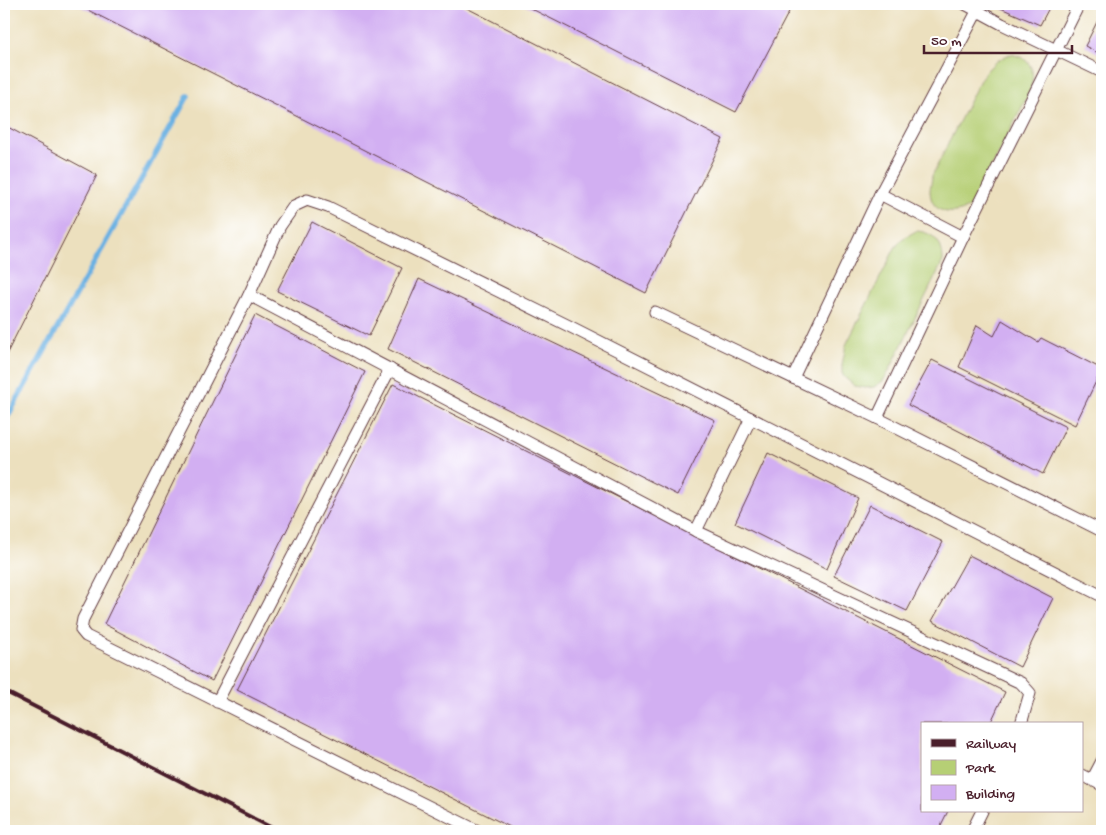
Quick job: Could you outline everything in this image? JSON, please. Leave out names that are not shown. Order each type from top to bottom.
[{"type":"lane","points":[[965,4],[979,7],[1002,24],[1102,72]]},
{"type":"lane","points":[[877,418],[963,237],[1080,4]]},
{"type":"lane","points":[[793,378],[880,194],[979,7]]},
{"type":"lane","points":[[880,194],[963,237]]},
{"type":"lane","points":[[478,831],[86,636],[81,630],[83,619],[249,295],[280,226],[294,206],[307,200],[328,207],[572,327],[1102,596]]},
{"type":"lane","points":[[249,295],[696,531],[1021,683],[1027,687],[1030,693],[1022,722]]},
{"type":"lane","points":[[656,312],[877,418],[1102,531]]},
{"type":"lane","points":[[217,702],[390,369]]},
{"type":"lane","points":[[696,531],[751,418]]},
{"type":"lane","points":[[1092,780],[1102,761]]},
{"type":"lane","points":[[972,831],[982,812]]},
{"type":"green space","points":[[1010,54],[1028,62],[1032,72],[1030,91],[972,206],[959,211],[945,212],[935,205],[931,199],[932,176],[981,78],[994,64]]},
{"type":"green space","points":[[916,231],[928,234],[936,240],[943,255],[943,261],[883,381],[874,387],[855,386],[842,373],[846,345],[895,248],[902,239]]},
{"type":"building","points":[[76,4],[459,4],[723,139],[646,293]]},
{"type":"building","points":[[522,4],[793,4],[736,112]]},
{"type":"building","points":[[998,4],[1051,4],[1040,25],[996,6]]},
{"type":"building","points":[[1102,12],[1102,55],[1085,46]]},
{"type":"building","points":[[4,125],[97,175],[4,359]]},
{"type":"building","points":[[312,222],[402,268],[369,336],[277,291]]},
{"type":"building","points":[[419,279],[715,420],[678,495],[388,349]]},
{"type":"building","points":[[255,315],[365,372],[212,681],[104,624]]},
{"type":"building","points":[[1002,320],[1038,342],[1041,338],[1102,369],[1075,425],[959,367],[977,325],[994,336]]},
{"type":"building","points":[[932,360],[1066,427],[1043,474],[908,405]]},
{"type":"building","points":[[393,384],[1005,692],[991,722],[921,722],[921,812],[948,812],[938,831],[518,831],[237,690]]},
{"type":"building","points":[[768,453],[858,498],[827,569],[735,523]]},
{"type":"building","points":[[870,505],[943,542],[907,611],[834,576]]},
{"type":"building","points":[[969,555],[1053,598],[1020,667],[932,621]]},
{"type":"waterway","points":[[4,423],[188,96]]},
{"type":"railway","points":[[4,691],[278,831]]}]
